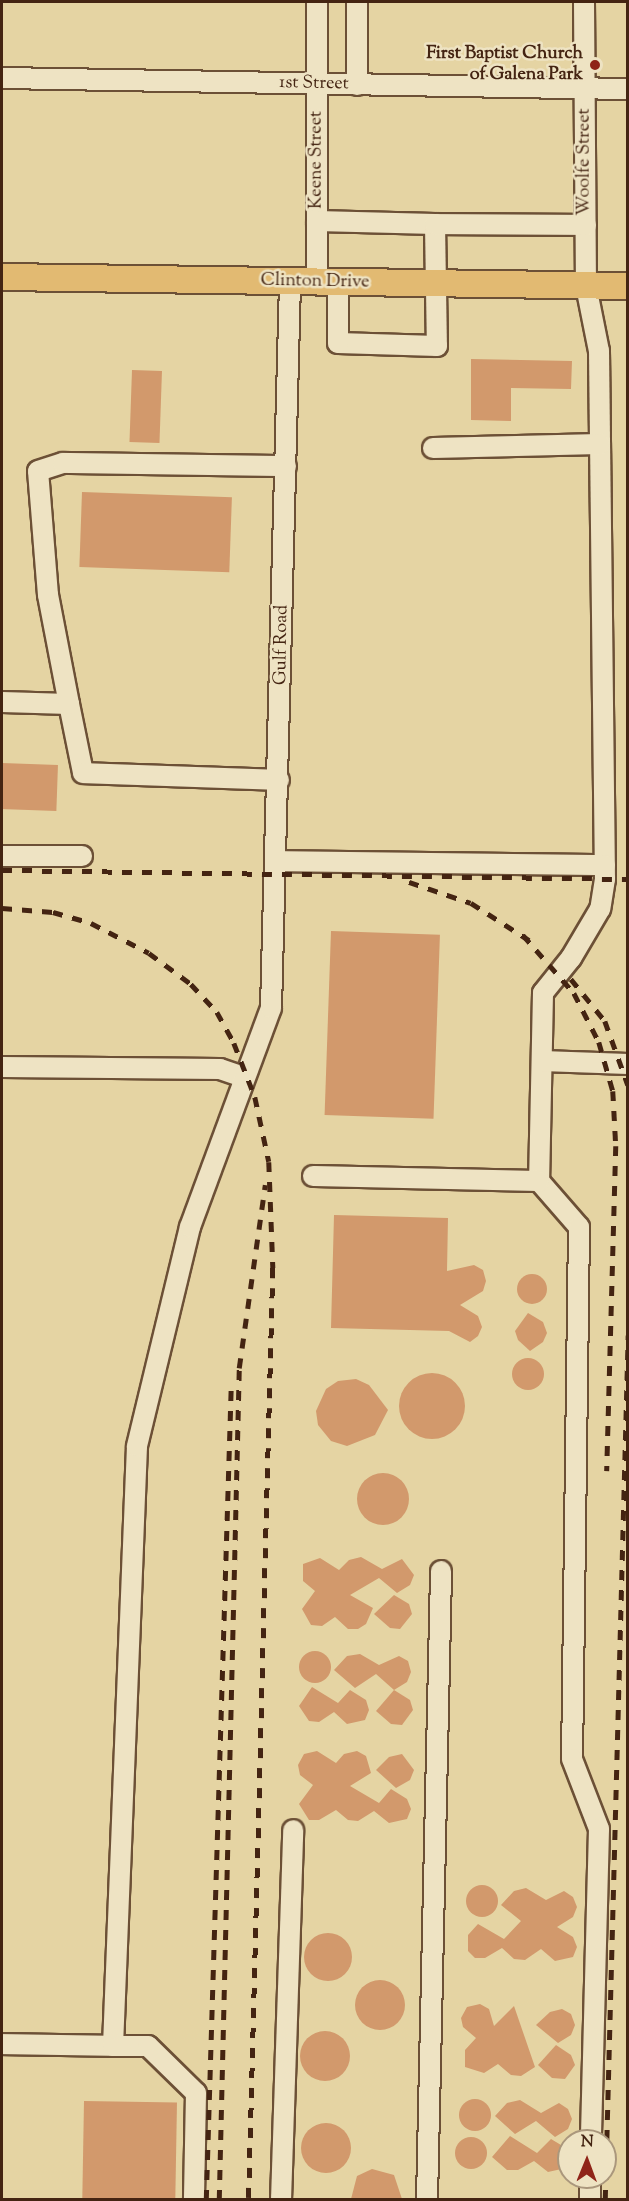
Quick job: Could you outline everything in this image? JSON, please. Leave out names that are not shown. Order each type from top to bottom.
[{"type":"main road","name":"Clinton Drive","points":[[2,278],[627,286]]},
{"type":"street","name":"Keene Street","points":[[317,2],[317,221],[338,344],[436,346],[436,284]]},
{"type":"street","points":[[357,2],[357,85]]},
{"type":"street","name":"Woolfe Street","points":[[539,1181],[543,993],[571,958],[600,909],[605,865],[598,351],[586,286],[584,2]]},
{"type":"street","name":"1st Street","points":[[2,78],[627,89]]},
{"type":"street","points":[[317,221],[586,225]]},
{"type":"street","points":[[435,224],[436,284]]},
{"type":"street","name":"Gulf Road","points":[[113,2046],[137,1446],[190,1227],[243,1077],[271,1008],[277,861],[290,281]]},
{"type":"street","points":[[433,448],[600,444]]},
{"type":"street","points":[[279,780],[83,773],[48,595],[38,471],[63,463],[286,466]]},
{"type":"street","points":[[2,702],[69,704]]},
{"type":"street","points":[[2,856],[82,856]]},
{"type":"street","points":[[277,861],[605,865]]},
{"type":"street","points":[[542,1061],[627,1064]]},
{"type":"street","points":[[2,1067],[220,1069],[243,1077]]},
{"type":"street","points":[[313,1176],[539,1181],[579,1227],[572,1759],[599,1829],[591,2129]]},
{"type":"street","points":[[427,2199],[441,1571]]},
{"type":"street","points":[[281,2199],[293,1830]]},
{"type":"street","points":[[2,2044],[148,2046],[196,2093],[194,2199]]},
{"type":"building","points":[[471,359],[572,361],[571,389],[511,388],[511,421],[471,420]]},
{"type":"building","points":[[132,370],[162,371],[159,443],[129,442]]},
{"type":"building","points":[[82,492],[232,497],[229,572],[79,567]]},
{"type":"building","points":[[2,763],[58,765],[56,811],[2,809]]},
{"type":"building","points":[[331,931],[440,935],[434,1119],[325,1115]]},
{"type":"building","points":[[334,1215],[448,1218],[447,1271],[474,1265],[483,1270],[486,1281],[483,1291],[460,1305],[478,1316],[482,1327],[478,1336],[470,1342],[449,1331],[331,1328]]},
{"type":"building","points":[[532,1274],[543,1278],[547,1289],[543,1300],[532,1304],[521,1300],[517,1289],[521,1278]]},
{"type":"building","points":[[528,1313],[543,1322],[547,1333],[543,1342],[530,1351],[518,1340],[515,1331]]},
{"type":"building","points":[[528,1358],[539,1363],[544,1374],[539,1385],[528,1390],[517,1385],[512,1374],[517,1363]]},
{"type":"building","points":[[432,1373],[445,1375],[460,1388],[465,1406],[463,1419],[450,1434],[432,1439],[419,1437],[404,1424],[399,1406],[401,1393],[414,1378]]},
{"type":"building","points":[[356,1379],[369,1385],[388,1410],[375,1435],[347,1446],[331,1441],[318,1425],[316,1411],[326,1389],[338,1381]]},
{"type":"building","points":[[378,1473],[388,1473],[402,1480],[409,1499],[402,1518],[388,1525],[378,1525],[368,1521],[361,1514],[357,1504],[357,1494],[361,1484],[368,1477]]},
{"type":"building","points":[[361,1557],[382,1569],[402,1559],[414,1575],[410,1585],[397,1593],[379,1578],[350,1595],[373,1608],[366,1624],[358,1629],[348,1629],[335,1617],[322,1626],[311,1625],[302,1609],[315,1591],[303,1581],[303,1564],[320,1558],[339,1570],[349,1560]]},
{"type":"building","points":[[394,1595],[409,1604],[412,1614],[400,1629],[390,1628],[374,1614]]},
{"type":"building","points":[[315,1651],[326,1656],[331,1667],[326,1678],[315,1683],[304,1678],[299,1667],[304,1656]]},
{"type":"building","points":[[360,1654],[379,1665],[399,1656],[408,1661],[411,1672],[407,1682],[394,1690],[376,1674],[355,1688],[334,1670],[347,1656]]},
{"type":"building","points":[[312,1687],[338,1703],[350,1690],[366,1700],[369,1710],[365,1720],[347,1724],[334,1712],[319,1722],[309,1721],[299,1706]]},
{"type":"building","points":[[394,1690],[410,1700],[413,1710],[402,1725],[391,1724],[376,1711]]},
{"type":"building","points":[[317,1751],[336,1763],[344,1754],[357,1751],[366,1756],[371,1773],[350,1786],[379,1803],[391,1789],[407,1799],[411,1809],[407,1819],[389,1823],[374,1811],[358,1821],[348,1820],[336,1810],[319,1820],[309,1820],[299,1804],[313,1785],[300,1775],[298,1765],[304,1754]]},
{"type":"building","points":[[402,1754],[414,1770],[410,1780],[396,1788],[376,1770],[389,1757]]},
{"type":"building","points":[[482,1885],[493,1890],[498,1901],[493,1912],[482,1917],[471,1912],[466,1901],[471,1890]]},
{"type":"building","points":[[526,1888],[546,1900],[564,1891],[573,1897],[577,1907],[573,1917],[557,1927],[573,1937],[577,1947],[573,1957],[555,1961],[541,1949],[525,1960],[514,1959],[502,1948],[485,1958],[475,1958],[468,1951],[468,1935],[478,1924],[504,1939],[521,1921],[501,1905],[514,1891]]},
{"type":"building","points":[[328,1933],[345,1940],[352,1957],[345,1974],[328,1981],[311,1974],[304,1957],[311,1940]]},
{"type":"building","points":[[380,1980],[389,1982],[400,1991],[405,2005],[403,2014],[394,2025],[380,2030],[371,2028],[360,2019],[355,2005],[357,1996],[366,1985]]},
{"type":"building","points":[[480,2004],[489,2009],[494,2026],[514,2006],[535,2067],[521,2076],[511,2075],[498,2064],[484,2073],[465,2067],[465,2050],[476,2038],[463,2027],[461,2018],[467,2007]]},
{"type":"building","points":[[562,2009],[571,2014],[575,2025],[571,2035],[558,2043],[536,2025],[550,2012]]},
{"type":"building","points":[[325,2031],[334,2033],[345,2042],[350,2056],[348,2065],[339,2076],[325,2081],[316,2079],[305,2070],[300,2056],[302,2047],[311,2036]]},
{"type":"building","points":[[556,2045],[571,2055],[575,2065],[565,2079],[552,2078],[538,2065]]},
{"type":"building","points":[[475,2099],[486,2104],[491,2115],[486,2126],[475,2131],[464,2126],[459,2115],[464,2104]]},
{"type":"building","points":[[520,2100],[541,2113],[559,2103],[568,2109],[572,2119],[568,2129],[557,2129],[555,2137],[536,2121],[515,2134],[495,2116],[507,2103]]},
{"type":"building","points":[[84,2101],[177,2103],[175,2200],[82,2199]]},
{"type":"building","points":[[326,2123],[340,2127],[347,2134],[351,2148],[347,2162],[340,2169],[326,2173],[312,2169],[305,2162],[301,2148],[305,2134],[312,2127]]},
{"type":"building","points":[[510,2136],[537,2153],[551,2139],[557,2143],[557,2170],[548,2172],[534,2161],[518,2170],[507,2170],[492,2157]]},
{"type":"building","points":[[471,2137],[482,2142],[487,2153],[482,2164],[471,2169],[460,2164],[455,2153],[460,2142]]},
{"type":"building","points":[[372,2169],[394,2175],[402,2199],[351,2199],[357,2176]]},
{"type":"railway","points":[[2,870],[628,879]]},
{"type":"railway","points":[[409,882],[471,903],[529,940]]},
{"type":"railway","points":[[2,908],[53,912],[91,923],[149,953],[191,984],[217,1012],[234,1043],[255,1097],[269,1162],[273,1268],[249,2200]]},
{"type":"railway","points":[[523,935],[574,993],[599,1042],[613,1091],[616,1146],[607,1471]]},
{"type":"railway","points":[[571,979],[605,1021],[628,1085]]},
{"type":"railway","points":[[219,2200],[239,1368],[265,1185]]},
{"type":"railway","points":[[605,2200],[628,1335]]},
{"type":"railway","points":[[206,2200],[231,1387]]},
{"type":"place","name":"First Baptist Church of Galena Park","points":[[595,65]]}]
